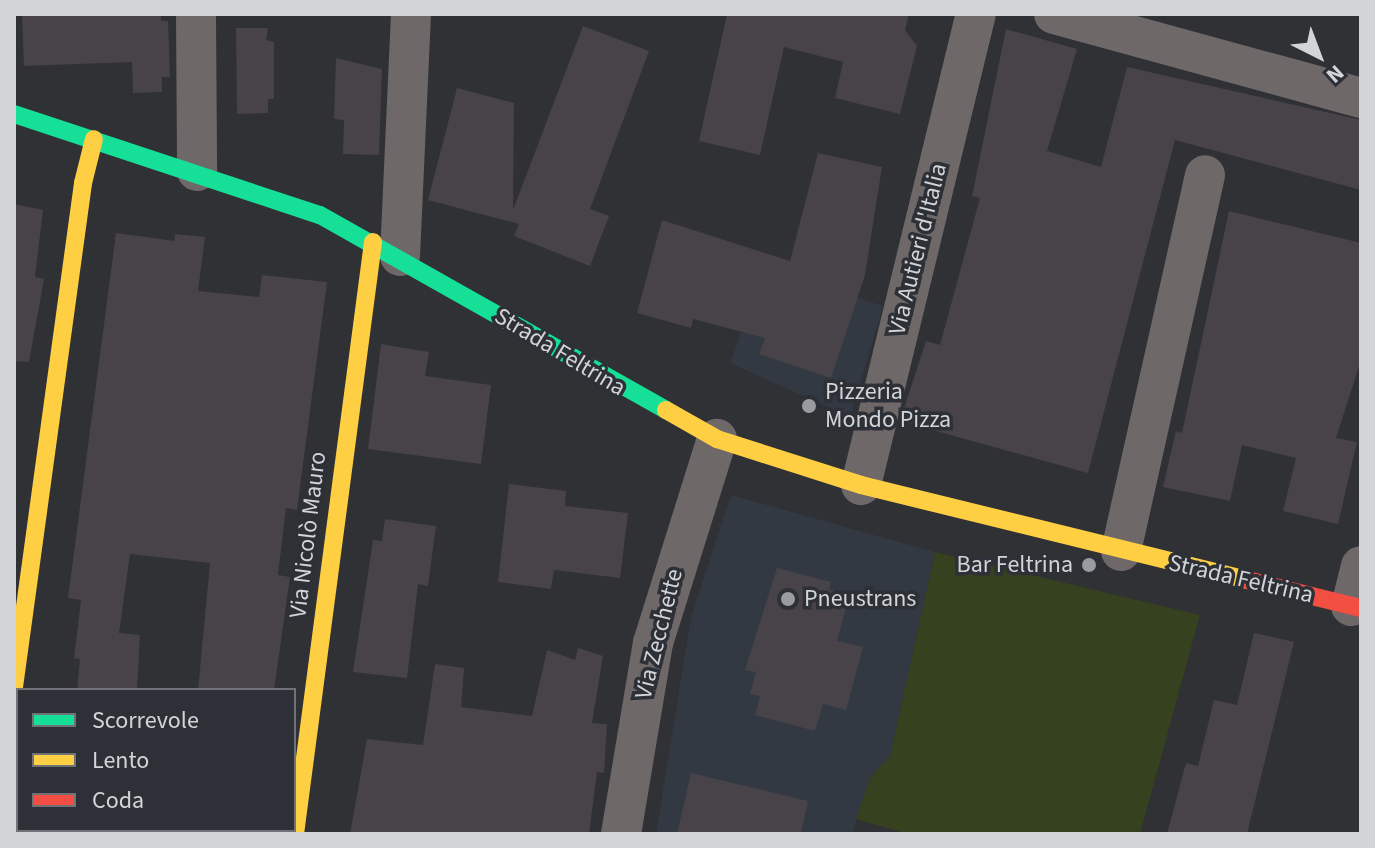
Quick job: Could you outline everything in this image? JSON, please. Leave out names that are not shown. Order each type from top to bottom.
[{"type":"main road","name":"Strada Feltrina","points":[[14,114],[263,192],[386,249],[624,390],[717,439],[861,485],[1356,607]]},
{"type":"main road","points":[[14,687],[83,183],[94,139]]},
{"type":"main road","name":"Via Nicolò Mauro","points":[[296,826],[365,273],[386,249]]},
{"type":"street","points":[[196,14],[197,171]]},
{"type":"street","points":[[386,249],[411,14]]},
{"type":"street","name":"Via Autieri d'Italia","points":[[861,485],[976,14]]},
{"type":"street","points":[[1054,14],[1361,98]]},
{"type":"street","points":[[1121,551],[1205,175]]},
{"type":"street","name":"Via Zecchette","points":[[621,834],[653,643],[717,439]]},
{"type":"street","points":[[1356,607],[1361,566]]},
{"type":"shaded area","points":[[765,267],[883,306],[850,417],[730,363]]},
{"type":"shaded area","points":[[731,495],[935,552],[890,756],[870,778],[852,834],[656,834],[691,617]]},
{"type":"green space","points":[[935,552],[1200,615],[1140,834],[908,834],[856,819],[870,778],[890,756]]},
{"type":"building","points":[[22,14],[161,14],[161,21],[168,21],[170,77],[162,77],[162,92],[133,93],[132,62],[24,66]]},
{"type":"building","points":[[727,14],[909,14],[905,30],[917,46],[900,114],[835,98],[843,62],[784,47],[760,155],[699,141]]},
{"type":"building","points":[[583,26],[649,51],[590,209],[609,216],[590,266],[514,236],[519,224],[428,200],[457,88],[514,103],[513,210]]},
{"type":"building","points":[[236,28],[268,28],[266,40],[274,42],[274,99],[268,99],[268,113],[237,114]]},
{"type":"building","points":[[1006,29],[1077,49],[1047,151],[1101,167],[1127,67],[1361,120],[1361,190],[1175,140],[1088,473],[900,421],[926,341],[940,345],[980,198],[972,196]]},
{"type":"building","points":[[336,58],[382,69],[379,155],[343,154],[344,120],[334,119]]},
{"type":"building","points":[[818,153],[882,167],[865,275],[831,378],[759,354],[765,338],[693,319],[691,328],[637,313],[662,220],[790,261]]},
{"type":"building","points":[[14,204],[43,210],[35,277],[44,279],[29,362],[14,361]]},
{"type":"building","points":[[1229,211],[1361,243],[1361,360],[1336,438],[1357,442],[1338,524],[1283,511],[1296,458],[1242,445],[1230,501],[1163,487],[1176,431],[1182,433]]},
{"type":"building","points":[[116,233],[175,241],[175,234],[205,237],[198,291],[259,297],[262,275],[327,282],[297,510],[286,508],[278,575],[290,577],[274,688],[198,688],[210,563],[130,554],[119,633],[140,635],[137,688],[77,688],[80,659],[74,658],[81,600],[68,598]]},
{"type":"building","points":[[381,344],[429,352],[425,376],[491,385],[481,464],[368,449]]},
{"type":"building","points":[[509,484],[566,491],[565,506],[628,513],[620,578],[554,570],[551,589],[498,582]]},
{"type":"building","points":[[385,519],[436,526],[428,586],[418,584],[407,678],[353,672],[373,540],[382,541]]},
{"type":"building","points":[[777,568],[831,582],[829,590],[849,595],[837,641],[863,647],[846,710],[823,704],[815,731],[755,715],[760,696],[750,694],[756,672],[745,670]]},
{"type":"building","points":[[1254,633],[1294,642],[1247,834],[1167,834],[1186,763],[1198,766],[1214,700],[1237,705]]},
{"type":"building","points":[[578,648],[603,656],[592,723],[607,724],[604,773],[597,772],[589,834],[350,834],[367,739],[423,745],[435,664],[464,668],[461,707],[532,716],[547,650],[575,660]]},
{"type":"building","points":[[691,773],[808,801],[801,834],[677,834]]},
{"type":"traffic: fast","points":[[14,114],[320,215],[666,410]]},
{"type":"traffic: slow","points":[[14,687],[83,183],[94,139]]},
{"type":"traffic: slow","points":[[296,826],[373,242]]},
{"type":"traffic: slow","points":[[666,410],[717,439],[861,485],[1247,580]]},
{"type":"traffic: jam","points":[[1247,580],[1361,608]]},
{"type":"place","name":"Pizzeria Mondo Pizza","points":[[809,406]]},
{"type":"place","name":"Bar Feltrina","points":[[1089,565]]},
{"type":"place","name":"Pneustrans","points":[[788,599]]}]
